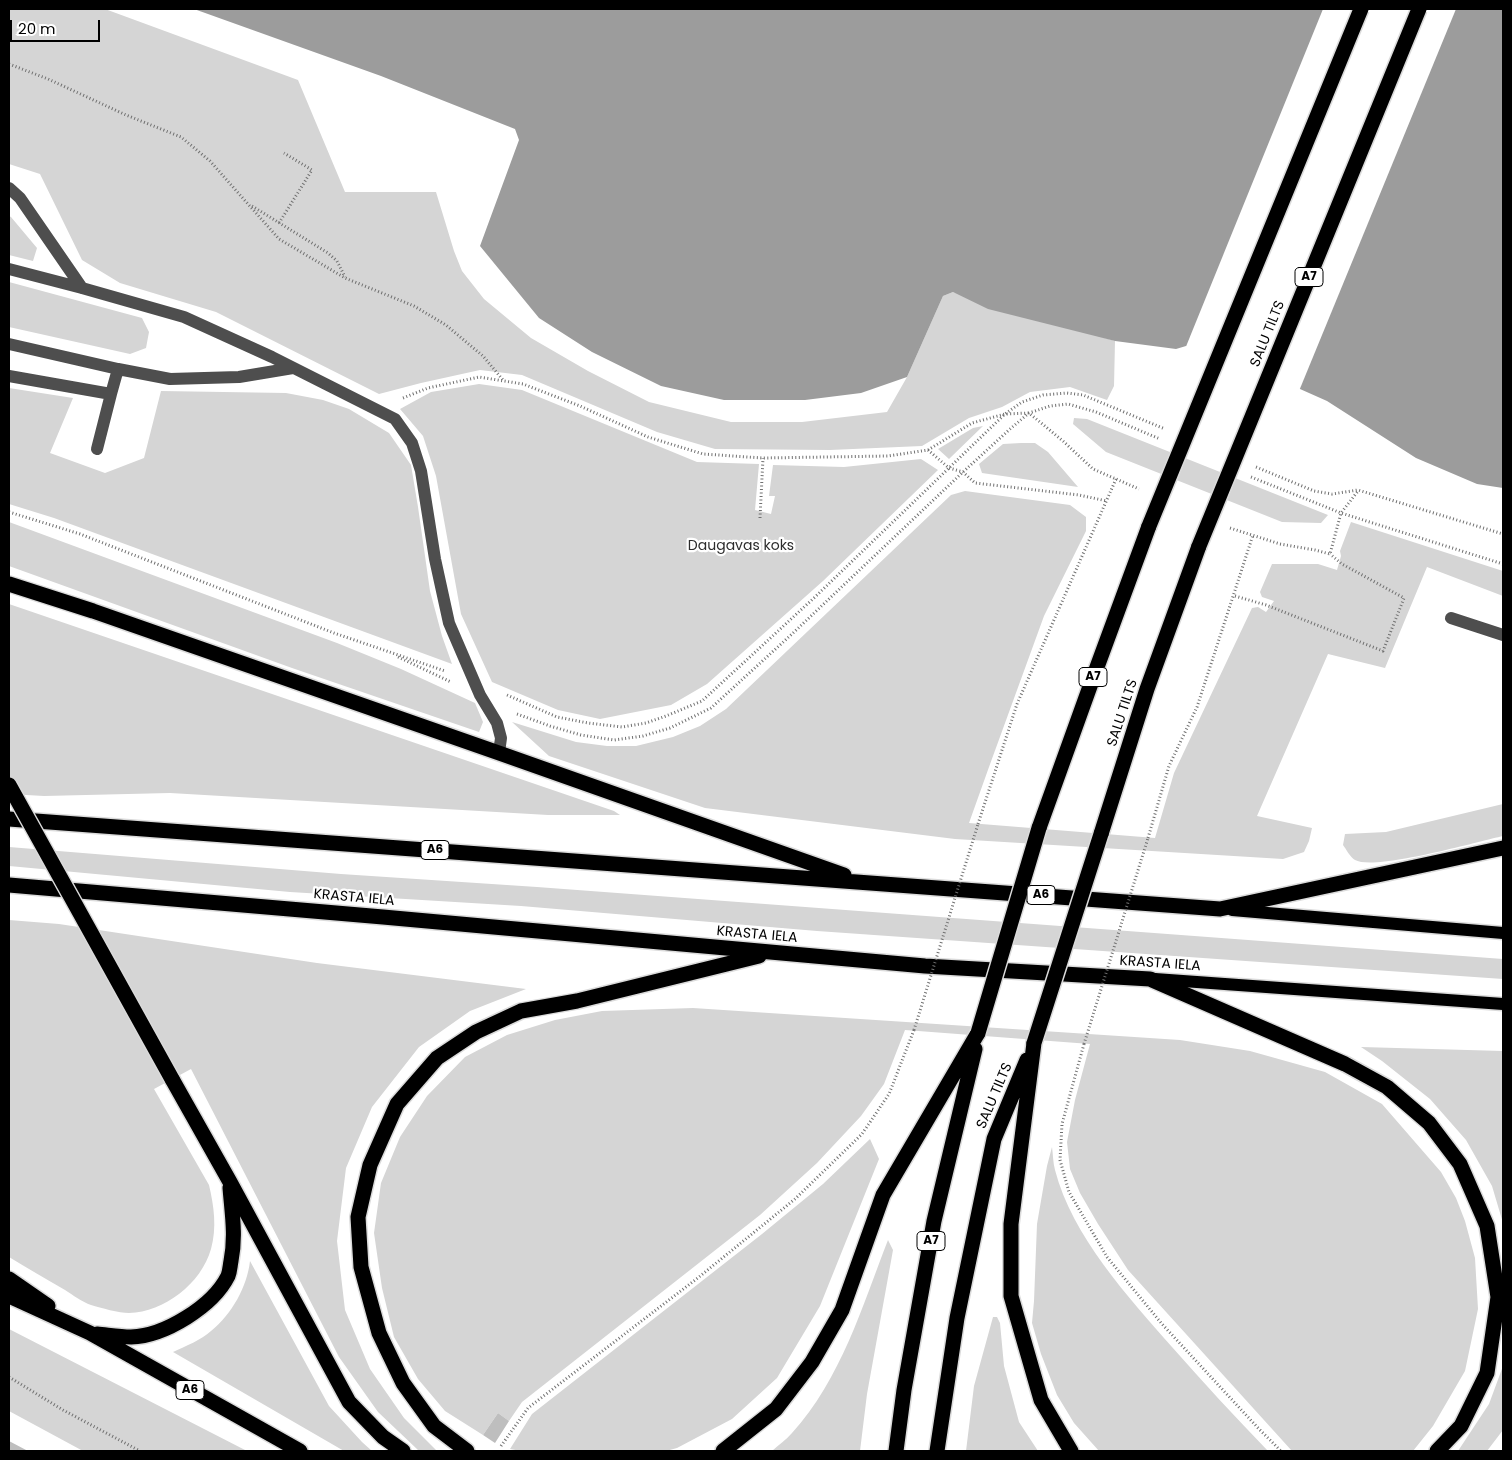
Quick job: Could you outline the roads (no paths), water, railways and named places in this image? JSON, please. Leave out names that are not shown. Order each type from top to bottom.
[{"type":"highway","name":"SALU TILTS","points":[[896,1451],[904,1390],[934,1221],[978,1033],[1039,828],[1149,526],[1361,9]]},
{"type":"highway","name":"SALU TILTS","points":[[937,1451],[957,1318],[994,1139],[1034,1043],[1147,689],[1199,546],[1419,9]]},
{"type":"highway","points":[[9,584],[93,611],[499,752],[862,882]]},
{"type":"highway","points":[[9,785],[230,1182],[349,1402],[383,1437],[403,1451]]},
{"type":"highway","name":"A6","points":[[9,818],[1220,909],[1503,848]]},
{"type":"highway","name":"KRASTA IELA","points":[[9,885],[925,966],[1150,979]]},
{"type":"highway","points":[[467,1451],[434,1426],[403,1383],[380,1333],[361,1267],[358,1218],[370,1165],[397,1104],[437,1058],[476,1032],[521,1011],[578,1001],[770,953]]},
{"type":"highway","points":[[1150,979],[1345,1064],[1387,1086],[1429,1122],[1460,1164],[1487,1226],[1498,1298],[1487,1373],[1461,1426],[1437,1451]]},
{"type":"highway","points":[[723,1451],[776,1409],[812,1362],[842,1310],[883,1195],[978,1033]]},
{"type":"highway","points":[[1034,1043],[1011,1224],[1011,1296],[1041,1400],[1071,1451]]},
{"type":"highway","points":[[9,1279],[85,1331],[132,1337],[165,1330],[214,1297],[228,1275],[234,1235],[230,1182]]},
{"type":"highway","name":"A6","points":[[9,1296],[85,1331],[300,1451]]},
{"type":"main road","points":[[1220,909],[1503,933]]},
{"type":"main road","name":"KRASTA IELA","points":[[1150,979],[1503,1004]]},
{"type":"street","points":[[9,188],[20,198],[82,288]]},
{"type":"street","points":[[9,269],[184,317],[293,368],[395,419],[412,443],[421,471],[435,559],[449,623],[480,695],[497,722],[501,738],[499,752]]},
{"type":"street","points":[[9,344],[118,370],[170,380],[240,377],[293,368]]},
{"type":"street","points":[[97,449],[118,370]]},
{"type":"street","points":[[9,376],[111,394]]},
{"type":"street","points":[[1450,618],[1503,635]]},
{"type":"park label","name":"Daugavas koks","points":[[741,546]]}]
